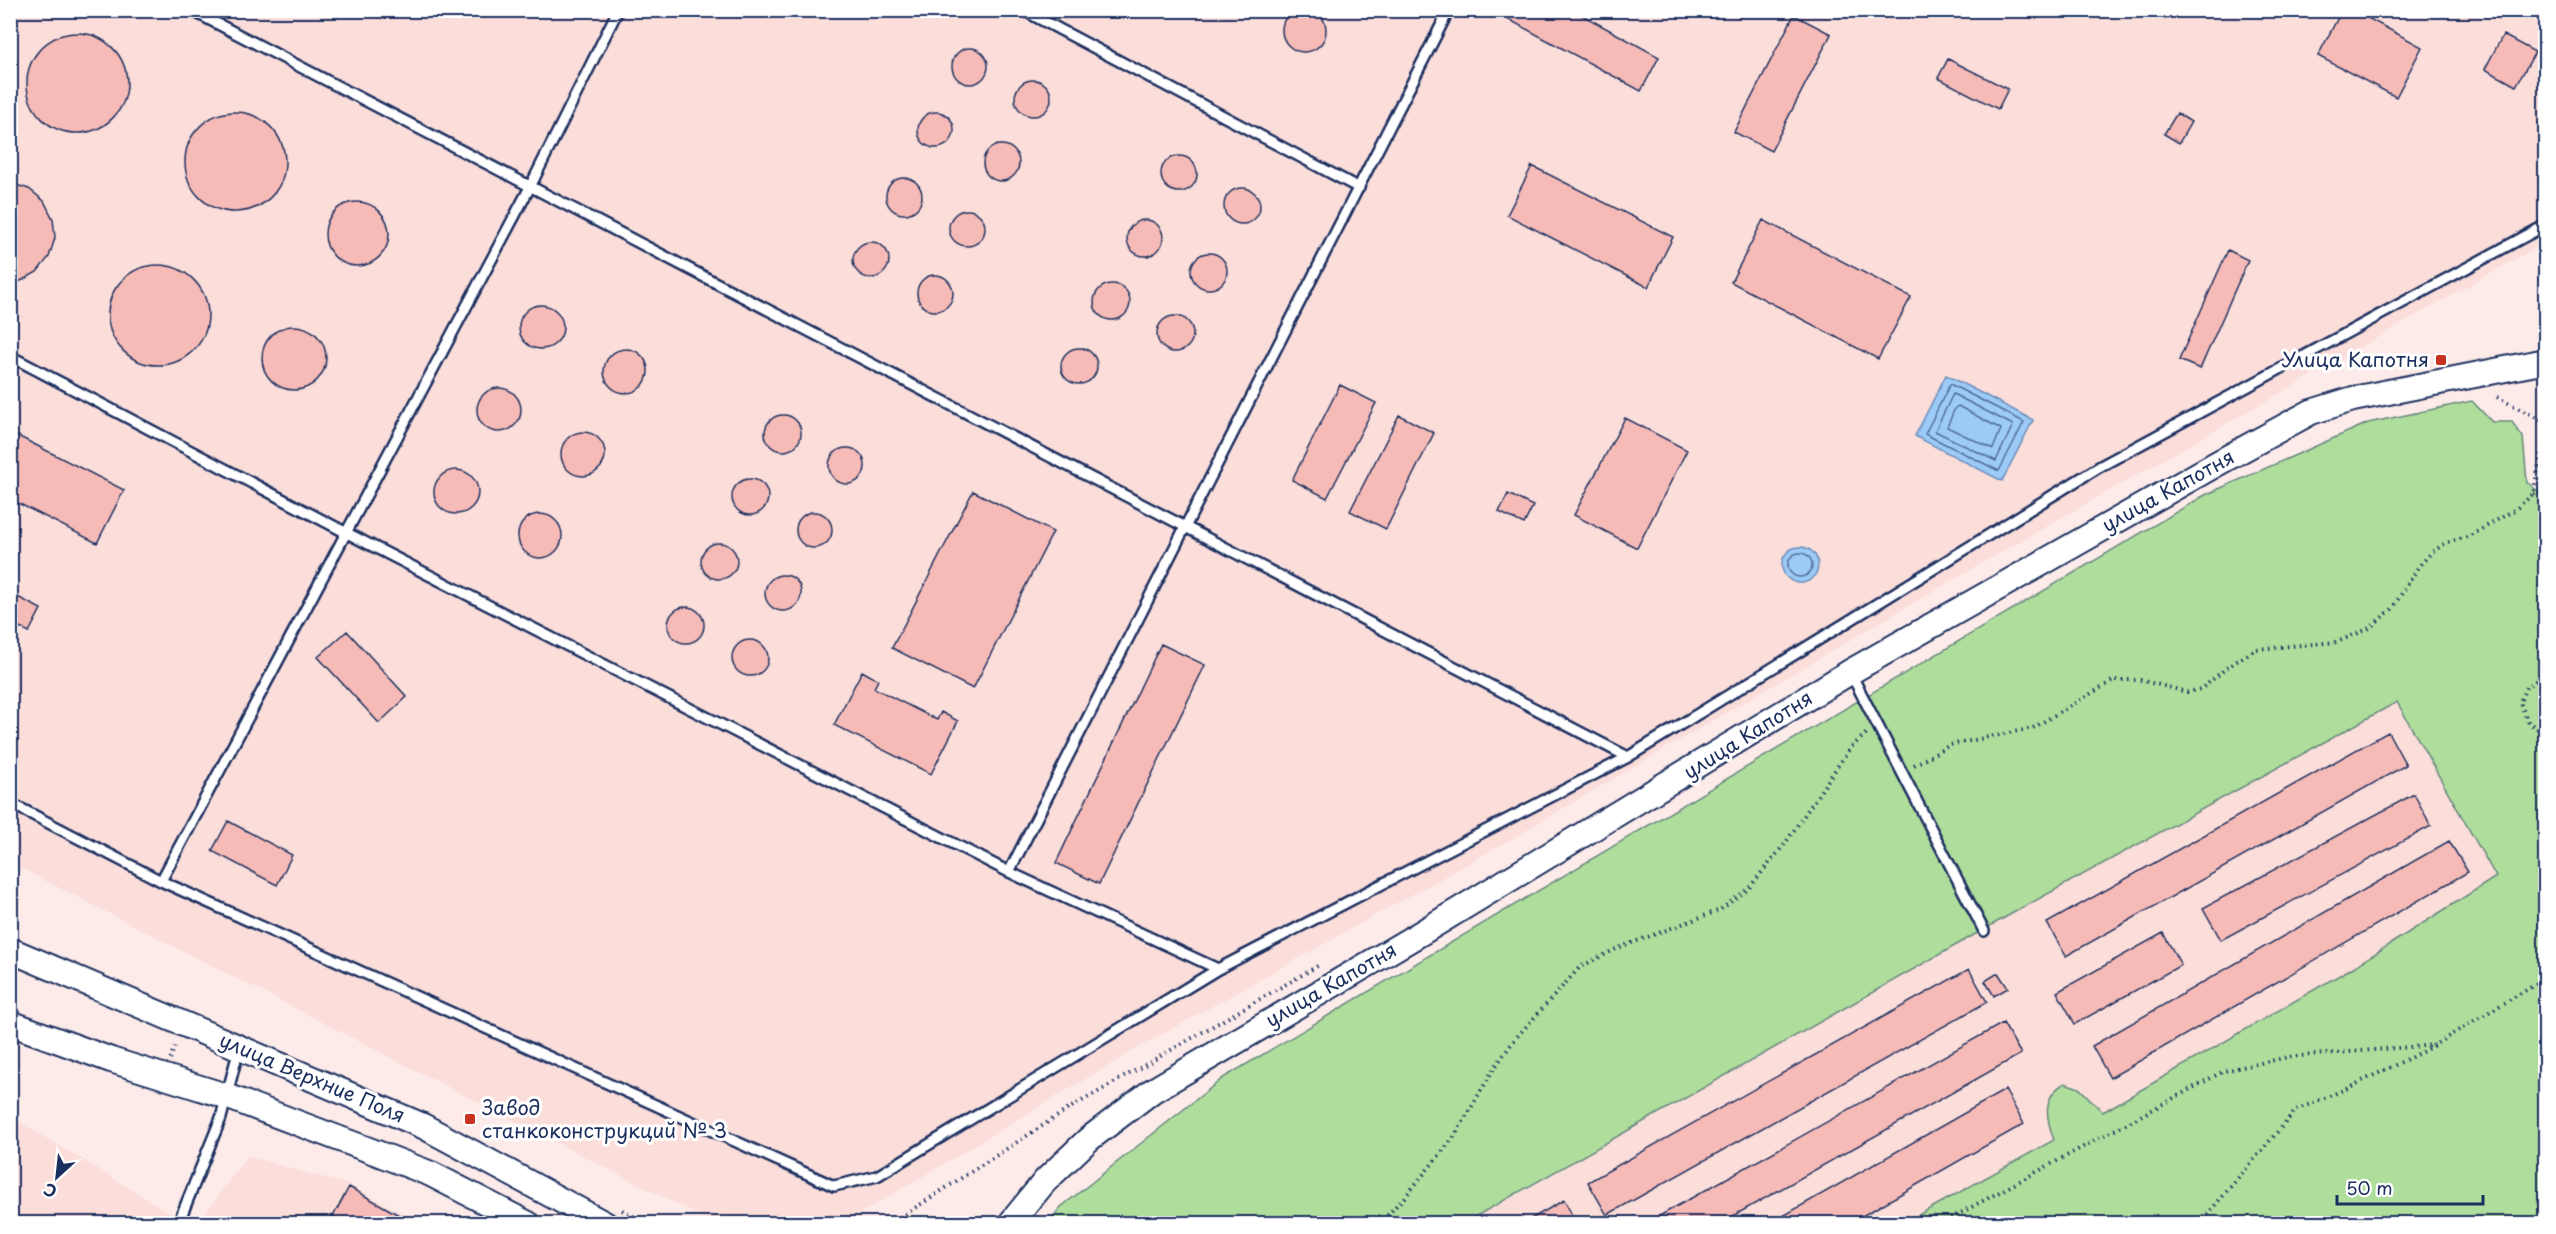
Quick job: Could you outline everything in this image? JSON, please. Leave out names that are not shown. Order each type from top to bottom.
[{"type":"main road","name":"улица Капотня","points":[[1010,1224],[1045,1181],[1089,1139],[1152,1091],[1431,927],[1850,672],[2311,412],[2353,399],[2546,361]]},
{"type":"main road","name":"улица Верхние Поля","points":[[10,950],[184,1022],[239,1048],[423,1126],[605,1224]]},
{"type":"main road","points":[[10,1023],[226,1096],[431,1174],[528,1224]]},
{"type":"lane","points":[[191,10],[1628,757]]},
{"type":"lane","points":[[161,881],[530,187],[618,10]]},
{"type":"lane","points":[[1023,10],[1359,188]]},
{"type":"lane","points":[[1009,872],[1449,10]]},
{"type":"lane","points":[[10,803],[161,881],[834,1186],[877,1176],[1218,969],[1628,757],[2099,467],[2546,225]]},
{"type":"lane","points":[[10,356],[345,532],[1009,872],[1218,969]]},
{"type":"lane","points":[[1850,672],[1984,931]]},
{"type":"lane","points":[[178,1224],[220,1118],[239,1048]]},
{"type":"path","points":[[2497,397],[2546,423]]},
{"type":"path","points":[[1902,772],[1950,745],[2033,728],[2114,680],[2140,680],[2187,692],[2201,689],[2229,666],[2256,649],[2337,642],[2368,629],[2392,609],[2419,566],[2432,552],[2446,543],[2470,536],[2516,509],[2533,494],[2546,430]]},
{"type":"path","points":[[2533,494],[2546,494]]},
{"type":"path","points":[[2546,674],[2526,687],[2520,702],[2528,722],[2546,735]]},
{"type":"path","points":[[1379,1224],[1410,1191],[1454,1137],[1493,1070],[1515,1039],[1580,967],[1618,948],[1720,910],[1749,888],[1784,845],[1850,748],[1877,724]]},
{"type":"path","points":[[2199,1224],[2296,1110],[2348,1088],[2434,1045],[2546,978]]},
{"type":"path","points":[[164,1076],[184,1022]]},
{"type":"path","points":[[1940,1224],[2224,1071],[2288,1057],[2434,1045]]},
{"type":"shaded area","points":[[10,11],[2545,11],[2545,242],[1942,586],[1501,845],[1141,1046],[844,1223],[714,1223],[11,863]]},
{"type":"shaded area","points":[[2397,702],[2497,877],[2357,965],[2066,1133],[1904,1223],[1464,1224],[2013,913]]},
{"type":"shaded area","points":[[11,1117],[187,1223],[11,1223]]},
{"type":"shaded area","points":[[247,1156],[349,1185],[421,1223],[216,1224],[204,1215]]},
{"type":"green space","points":[[2472,401],[2492,422],[2512,422],[2523,437],[2527,482],[2546,498],[2545,1223],[1904,1223],[2054,1140],[2047,1108],[2052,1095],[2065,1083],[2079,1088],[2103,1112],[2357,965],[2496,877],[2397,702],[2013,913],[1464,1223],[1047,1224],[1061,1207],[1223,1078],[2205,495],[2368,423]]},
{"type":"water","points":[[1946,375],[2033,420],[2002,481],[1915,436]]},
{"type":"water","points":[[1800,547],[1813,552],[1818,565],[1813,578],[1800,583],[1787,578],[1782,565],[1787,552]]},
{"type":"building","points":[[1304,8],[1320,14],[1326,30],[1320,46],[1304,52],[1288,46],[1282,30],[1288,14]]},
{"type":"building","points":[[1513,10],[1573,10],[1659,57],[1641,91],[1508,19]]},
{"type":"building","points":[[2342,10],[2353,10],[2422,47],[2396,97],[2318,56]]},
{"type":"building","points":[[2528,10],[2546,10],[2546,20],[2528,11]]},
{"type":"building","points":[[1794,15],[1831,34],[1771,151],[1734,132]]},
{"type":"building","points":[[77,33],[96,37],[112,48],[123,64],[127,83],[123,102],[112,118],[96,129],[77,133],[58,129],[42,118],[31,102],[27,83],[31,64],[42,48],[58,37]]},
{"type":"building","points":[[2503,35],[2535,52],[2516,86],[2485,69]]},
{"type":"building","points":[[970,48],[983,53],[988,66],[983,79],[970,84],[957,79],[952,66],[957,53]]},
{"type":"building","points":[[1948,59],[2008,89],[1998,109],[1938,78]]},
{"type":"building","points":[[1033,80],[1046,85],[1051,98],[1046,111],[1033,116],[1020,111],[1015,98],[1020,85]]},
{"type":"building","points":[[235,112],[254,116],[270,127],[281,143],[285,162],[281,181],[270,197],[254,208],[235,212],[216,208],[200,197],[189,181],[185,162],[189,143],[200,127],[216,116]]},
{"type":"building","points":[[936,112],[949,117],[954,130],[949,143],[936,148],[923,143],[918,130],[923,117]]},
{"type":"building","points":[[2177,113],[2191,122],[2179,143],[2164,134]]},
{"type":"building","points":[[1001,145],[1014,150],[1019,163],[1014,176],[1001,181],[988,176],[983,163],[988,150]]},
{"type":"building","points":[[1179,156],[1192,161],[1197,174],[1192,187],[1179,192],[1166,187],[1161,174],[1166,161]]},
{"type":"building","points":[[1532,166],[1673,237],[1648,287],[1507,215]]},
{"type":"building","points":[[904,178],[917,183],[922,196],[917,209],[904,214],[891,209],[886,196],[891,183]]},
{"type":"building","points":[[10,183],[29,189],[44,201],[53,219],[55,238],[49,257],[37,272],[19,282],[10,282]]},
{"type":"building","points":[[1242,188],[1255,193],[1260,206],[1255,219],[1242,224],[1229,219],[1224,206],[1229,193]]},
{"type":"building","points":[[351,202],[363,202],[380,211],[387,222],[389,234],[387,246],[380,257],[363,266],[351,266],[339,261],[330,252],[325,240],[325,228],[330,216],[339,207]]},
{"type":"building","points":[[967,210],[980,215],[985,228],[980,241],[967,246],[954,241],[949,228],[954,215]]},
{"type":"building","points":[[1145,220],[1158,225],[1163,238],[1158,251],[1145,256],[1132,251],[1127,238],[1132,225]]},
{"type":"building","points":[[1763,220],[1911,297],[1878,359],[1731,282]]},
{"type":"building","points":[[871,242],[884,247],[889,260],[884,273],[871,278],[858,273],[853,260],[858,247]]},
{"type":"building","points":[[2228,250],[2248,260],[2200,369],[2179,360]]},
{"type":"building","points":[[1209,253],[1222,258],[1227,271],[1222,284],[1209,289],[1196,284],[1191,271],[1196,258]]},
{"type":"building","points":[[158,265],[177,269],[193,280],[204,296],[208,315],[204,334],[193,350],[177,361],[158,365],[139,361],[123,350],[112,334],[108,315],[112,296],[123,280],[139,269]]},
{"type":"building","points":[[935,275],[948,280],[953,293],[948,306],[935,311],[922,306],[917,293],[922,280]]},
{"type":"building","points":[[1112,284],[1125,289],[1130,302],[1125,315],[1112,320],[1099,315],[1094,302],[1099,289]]},
{"type":"building","points":[[541,305],[557,311],[563,327],[557,343],[541,349],[525,343],[519,327],[525,311]]},
{"type":"building","points":[[1175,316],[1188,321],[1193,334],[1188,347],[1175,352],[1162,347],[1157,334],[1162,321]]},
{"type":"building","points":[[288,326],[300,326],[317,335],[324,346],[326,358],[324,370],[317,381],[300,390],[288,390],[276,385],[267,376],[262,364],[262,352],[267,340],[276,331]]},
{"type":"building","points":[[1079,348],[1092,353],[1097,366],[1092,379],[1079,384],[1066,379],[1061,366],[1066,353]]},
{"type":"building","points":[[626,349],[642,355],[648,371],[642,387],[626,393],[610,387],[604,371],[610,355]]},
{"type":"building","points":[[1340,385],[1376,403],[1327,498],[1292,480]]},
{"type":"building","points":[[499,388],[507,389],[515,394],[520,402],[520,418],[515,426],[507,431],[499,432],[491,431],[483,426],[478,418],[477,410],[478,402],[483,394],[491,389]]},
{"type":"building","points":[[783,415],[796,420],[801,433],[796,446],[783,451],[770,446],[765,433],[770,420]]},
{"type":"building","points":[[1399,415],[1434,433],[1386,529],[1350,511]]},
{"type":"building","points":[[1625,418],[1687,450],[1637,548],[1574,515]]},
{"type":"building","points":[[10,432],[124,490],[97,543],[10,499]]},
{"type":"building","points":[[583,432],[599,438],[605,454],[599,470],[583,476],[567,470],[561,454],[567,438]]},
{"type":"building","points":[[847,448],[860,453],[865,466],[860,479],[847,484],[834,479],[829,466],[834,453]]},
{"type":"building","points":[[456,470],[472,476],[478,492],[472,508],[456,514],[440,508],[434,492],[440,476]]},
{"type":"building","points":[[750,479],[763,484],[768,497],[763,510],[750,515],[737,510],[732,497],[737,484]]},
{"type":"building","points":[[973,491],[1053,532],[973,689],[892,648]]},
{"type":"building","points":[[1508,494],[1533,506],[1524,524],[1499,512]]},
{"type":"building","points":[[814,512],[827,517],[832,530],[827,543],[814,548],[801,543],[796,530],[801,517]]},
{"type":"building","points":[[540,514],[548,515],[556,520],[561,528],[561,544],[556,552],[548,557],[540,558],[532,557],[524,552],[519,544],[518,536],[519,528],[524,520],[532,515]]},
{"type":"building","points":[[719,543],[732,548],[737,561],[732,574],[719,579],[706,574],[701,561],[706,548]]},
{"type":"building","points":[[783,575],[796,580],[801,593],[796,606],[783,611],[770,606],[765,593],[770,580]]},
{"type":"building","points":[[10,593],[41,609],[29,632],[10,622]]},
{"type":"building","points":[[686,607],[699,612],[704,625],[699,638],[686,643],[673,638],[668,625],[673,612]]},
{"type":"building","points":[[347,631],[407,697],[379,723],[318,657]]},
{"type":"building","points":[[750,640],[763,645],[768,658],[763,671],[750,676],[737,671],[732,658],[737,645]]},
{"type":"building","points":[[1161,644],[1205,665],[1099,884],[1056,863]]},
{"type":"building","points":[[862,671],[878,680],[874,688],[937,720],[941,712],[958,721],[931,774],[834,725]]},
{"type":"building","points":[[2388,732],[2406,765],[2066,956],[2047,923]]},
{"type":"building","points":[[2414,794],[2431,826],[2221,940],[2203,908]]},
{"type":"building","points":[[228,821],[292,855],[277,885],[212,851]]},
{"type":"building","points":[[2449,841],[2468,872],[2110,1078],[2092,1046]]},
{"type":"building","points":[[2163,933],[2181,965],[2075,1024],[2057,992]]},
{"type":"building","points":[[1969,969],[1987,1002],[1607,1215],[1588,1182]]},
{"type":"building","points":[[1998,973],[2008,988],[1994,996],[1985,981]]},
{"type":"building","points":[[2003,1023],[2021,1054],[1719,1224],[1645,1224]]},
{"type":"building","points":[[2005,1090],[2024,1124],[1848,1224],[1769,1224]]},
{"type":"building","points":[[349,1187],[415,1224],[329,1224]]},
{"type":"building","points":[[1564,1200],[1577,1224],[1522,1224]]},
{"type":"place","name":"Улица Капотня","points":[[2441,360]]},
{"type":"place","name":"Завод станкоконструкций № 3","points":[[470,1119]]}]
